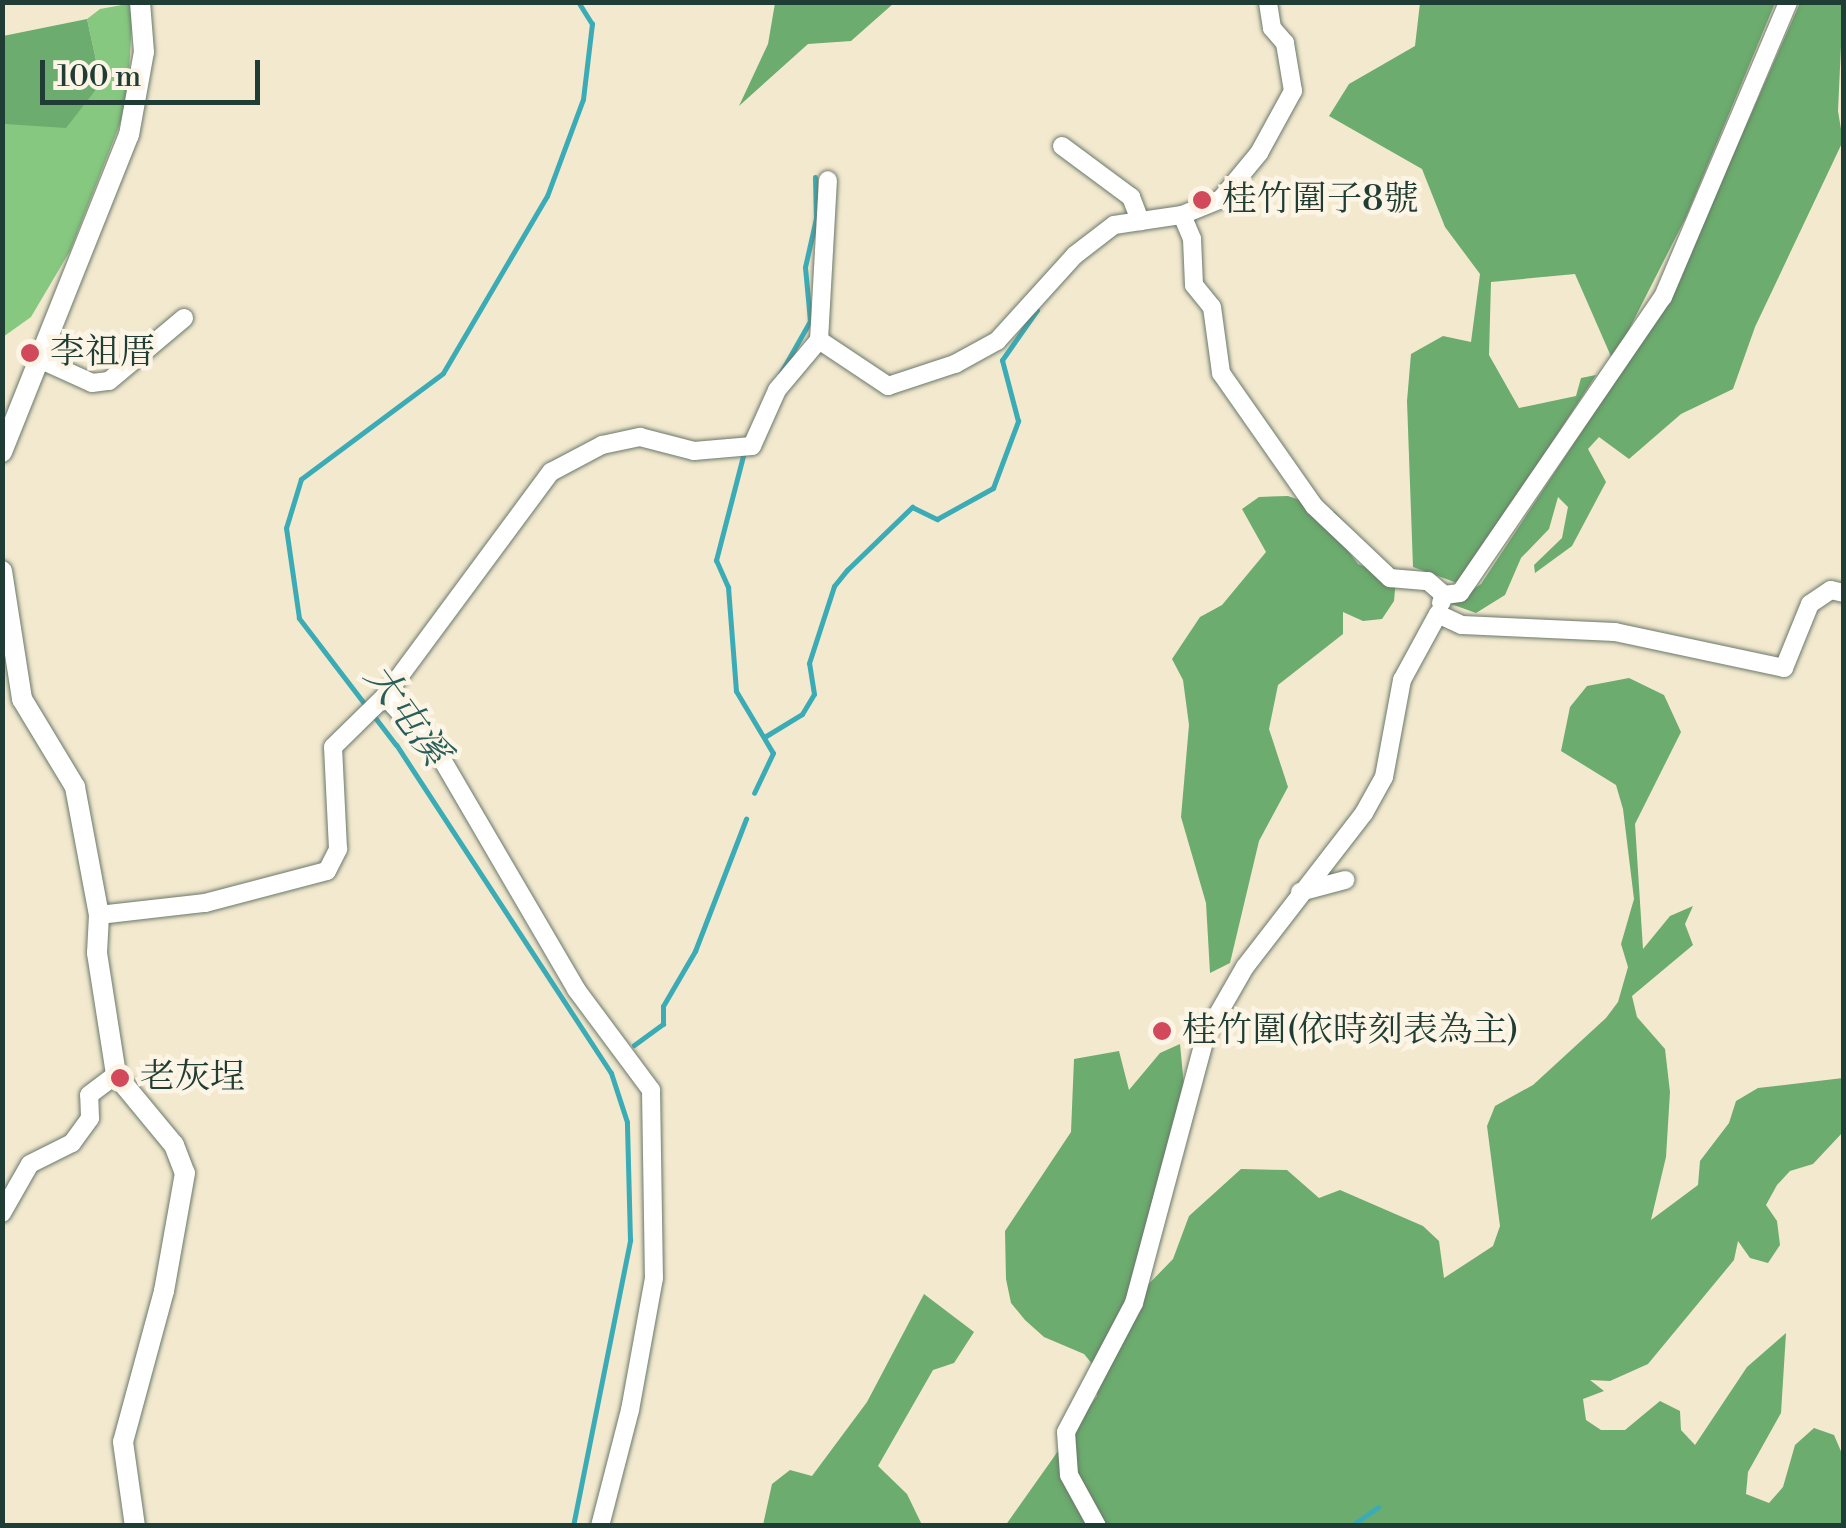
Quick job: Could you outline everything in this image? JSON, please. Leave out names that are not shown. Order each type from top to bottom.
[{"type":"street","points":[[2,452],[36,358],[129,135],[144,52],[140,2]]},
{"type":"street","points":[[818,340],[888,386],[900,386],[997,341],[1076,255],[1114,224],[1182,215],[1221,199],[1259,153],[1293,92],[1285,43],[1272,28],[1268,2]]},
{"type":"street","points":[[1182,215],[1192,239],[1194,285],[1212,307],[1221,374],[1314,506],[1390,578],[1428,581],[1444,595],[1460,593],[1663,297],[1788,2]]},
{"type":"street","points":[[1062,146],[1131,197],[1140,222]]},
{"type":"street","points":[[99,915],[205,903],[327,871],[338,849],[333,747],[351,724],[381,700],[551,472],[602,445],[640,437],[694,450],[744,447],[778,390],[818,340],[828,180]]},
{"type":"street","points":[[36,358],[92,383],[110,381],[184,318]]},
{"type":"street","points":[[2,571],[7,656],[22,699],[74,787],[99,915],[97,953],[116,1075],[174,1144],[185,1173],[164,1291],[123,1442],[135,1526]]},
{"type":"street","points":[[1438,614],[1462,626],[1615,632],[1784,668],[1810,604],[1831,590],[1844,593]]},
{"type":"street","points":[[1097,1526],[1069,1475],[1066,1432],[1134,1303],[1206,1035],[1300,892],[1364,813],[1384,777],[1402,680],[1438,614],[1444,595]]},
{"type":"street","points":[[381,700],[440,756],[576,989],[651,1090],[654,1278],[630,1410],[600,1526]]},
{"type":"street","points":[[1300,892],[1346,880]]},
{"type":"street","points":[[2,1214],[30,1164],[72,1143],[90,1118],[89,1095],[116,1075]]},
{"type":"green space","points":[[775,2],[894,3],[851,41],[808,44],[739,106],[768,44]]},
{"type":"green space","points":[[133,3],[127,106],[70,251],[31,317],[3,337],[4,124],[101,83],[87,19],[100,9]]},
{"type":"green space","points":[[1420,3],[1775,3],[1686,217],[1613,361],[1575,274],[1491,282],[1489,355],[1519,408],[1576,396],[1581,378],[1596,375],[1460,584],[1413,567],[1407,401],[1411,354],[1443,336],[1471,342],[1480,274],[1445,227],[1422,169],[1329,116],[1349,84],[1415,46]]},
{"type":"green space","points":[[1800,3],[1843,3],[1838,111],[1843,141],[1755,327],[1733,389],[1681,414],[1629,459],[1599,437],[1588,449],[1606,482],[1572,546],[1535,573],[1534,565],[1562,538],[1568,507],[1558,497],[1549,529],[1521,558],[1505,595],[1476,613],[1451,604],[1481,584],[1670,298]]},
{"type":"green space","points":[[87,19],[101,83],[66,128],[5,124],[3,130],[3,36]]},
{"type":"green space","points":[[1288,496],[1335,512],[1349,527],[1345,547],[1358,564],[1396,579],[1394,601],[1382,619],[1363,621],[1343,612],[1343,634],[1278,685],[1269,729],[1288,787],[1259,841],[1230,963],[1210,973],[1206,903],[1181,817],[1189,725],[1183,680],[1172,659],[1200,617],[1222,605],[1266,552],[1242,509],[1259,497]]},
{"type":"green space","points":[[1629,678],[1664,695],[1681,732],[1635,824],[1643,949],[1670,916],[1693,906],[1685,924],[1693,945],[1632,996],[1637,1017],[1665,1049],[1670,1092],[1666,1157],[1651,1220],[1698,1185],[1700,1161],[1729,1123],[1736,1101],[1758,1088],[1843,1078],[1843,1132],[1813,1164],[1790,1171],[1777,1185],[1766,1205],[1777,1221],[1780,1245],[1768,1263],[1750,1258],[1738,1241],[1734,1260],[1648,1364],[1610,1381],[1590,1380],[1604,1391],[1583,1399],[1586,1420],[1601,1430],[1625,1430],[1660,1401],[1680,1411],[1681,1430],[1695,1445],[1747,1367],[1786,1333],[1781,1413],[1748,1472],[1746,1494],[1769,1503],[1783,1487],[1795,1445],[1814,1428],[1834,1435],[1843,1456],[1843,1525],[1005,1526],[1097,1396],[1098,1371],[1084,1354],[1044,1337],[1025,1320],[1011,1303],[1006,1279],[1005,1231],[1071,1132],[1074,1059],[1119,1051],[1129,1090],[1160,1053],[1180,1044],[1186,1106],[1141,1292],[1173,1259],[1189,1216],[1241,1169],[1287,1170],[1319,1198],[1340,1190],[1423,1226],[1439,1241],[1444,1278],[1493,1246],[1500,1226],[1487,1126],[1495,1106],[1533,1085],[1606,1018],[1618,1002],[1628,967],[1621,944],[1634,899],[1623,809],[1616,785],[1561,751],[1570,707],[1587,686]]},
{"type":"green space","points":[[924,1294],[974,1332],[954,1363],[933,1370],[878,1466],[907,1494],[922,1525],[763,1525],[772,1484],[790,1470],[812,1476],[867,1402]]},
{"type":"waterway","name":"大屯溪","points":[[573,1526],[630,1240],[627,1122],[611,1073],[396,745],[299,618],[286,528],[301,479],[443,373],[547,196],[583,99],[592,24],[578,2]]},
{"type":"waterway","points":[[780,374],[810,321],[805,267],[816,218],[815,177]]},
{"type":"waterway","points":[[766,736],[802,714],[814,694],[809,663],[834,586],[847,570],[912,507],[937,519],[993,488],[1018,421],[1002,360],[1037,310]]},
{"type":"waterway","points":[[744,452],[716,560],[728,587],[736,691],[773,753],[754,793]]},
{"type":"waterway","points":[[634,1045],[663,1024],[663,1006],[695,951],[746,819]]},
{"type":"waterway","points":[[1351,1526],[1378,1507]]},
{"type":"place","name":"桂竹圍子8號","points":[[1202,200]]},
{"type":"place","name":"李祖厝","points":[[30,353]]},
{"type":"place","name":"桂竹圍(依時刻表為主)","points":[[1162,1031]]},
{"type":"place","name":"老灰埕","points":[[120,1078]]}]
